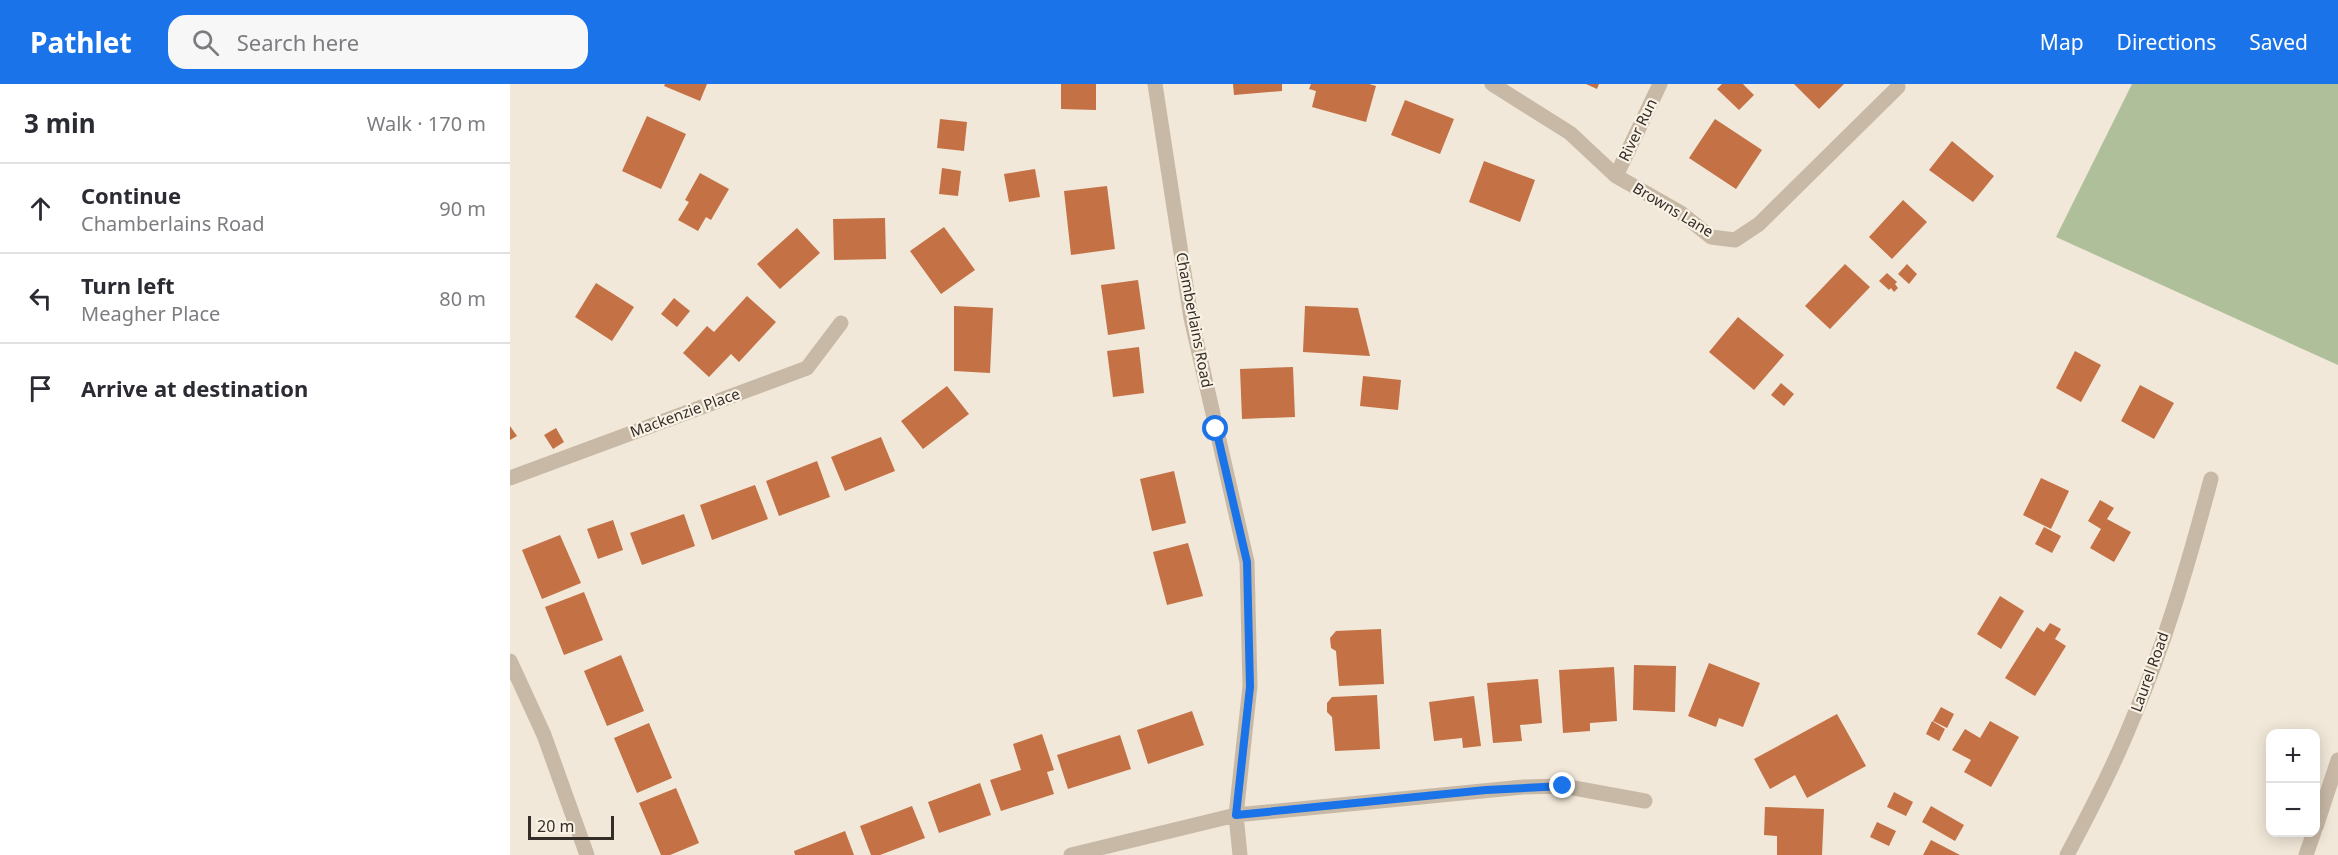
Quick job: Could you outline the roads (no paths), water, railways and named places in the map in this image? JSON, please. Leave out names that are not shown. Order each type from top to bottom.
[{"type":"street","name":"Chamberlains Road","points":[[1155,84],[1191,318],[1247,562],[1250,687],[1236,815],[1240,855]]},
{"type":"street","name":"Browns Lane","points":[[1491,84],[1570,133],[1616,176],[1681,213],[1711,237],[1736,240],[1759,224],[1898,87]]},
{"type":"street","name":"River Run","points":[[1616,176],[1660,84]]},
{"type":"street","name":"Mackenzie Place","points":[[510,478],[807,368],[842,323]]},
{"type":"street","name":"Laurel Road","points":[[2067,855],[2104,783],[2143,695],[2192,548],[2211,479]]},
{"type":"street","points":[[510,661],[544,735],[587,855]]},
{"type":"street","points":[[2320,816],[2338,760]]},
{"type":"street","points":[[1071,855],[1236,815],[1523,787],[1563,786],[1645,801]]},
{"type":"street","points":[[2306,855],[2312,837]]}]
